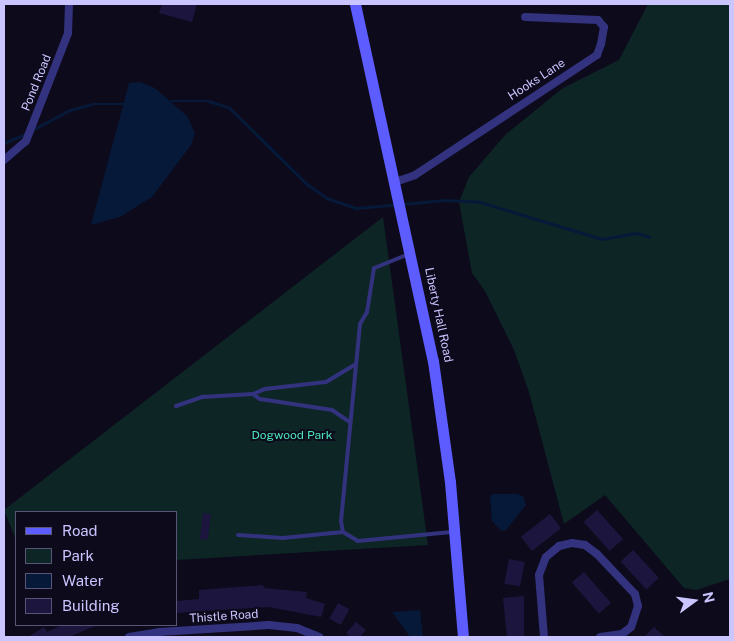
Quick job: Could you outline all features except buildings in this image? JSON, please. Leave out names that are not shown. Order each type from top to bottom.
[{"type":"main road","name":"Liberty Hall Road","points":[[355,4],[411,254],[438,389],[456,531],[463,637]]},
{"type":"street","name":"Pond Road","points":[[4,160],[26,141],[68,33],[69,4]]},
{"type":"street","name":"Hooks Lane","points":[[395,182],[416,175],[596,55],[601,44],[604,26],[598,20],[526,17]]},
{"type":"street","points":[[544,637],[539,575],[546,557],[559,546],[572,543],[585,546],[597,554],[637,600],[636,616],[631,627],[622,634],[600,637]]},
{"type":"street","name":"Thistle Road","points":[[128,637],[159,632],[269,625],[297,628],[319,637]]},
{"type":"street","points":[[243,628],[244,637]]},
{"type":"lane","points":[[411,254],[374,268],[367,312],[360,324],[341,521],[343,532],[349,538],[365,542],[456,531]]},
{"type":"lane","points":[[176,406],[202,397],[253,394],[266,389],[326,382],[356,364]]},
{"type":"lane","points":[[253,394],[260,399],[332,410],[350,422]]},
{"type":"lane","points":[[238,534],[283,538],[343,532]]},
{"type":"green space","points":[[648,4],[730,4],[730,579],[696,590],[684,588],[605,495],[564,524],[529,392],[514,350],[485,291],[472,273],[459,202],[469,177],[506,134],[563,88],[619,60]]},
{"type":"green space","name":"Dogwood Park","points":[[383,217],[428,545],[178,560],[178,511],[15,511],[15,538],[4,510]]},
{"type":"water","points":[[140,82],[155,88],[187,116],[195,133],[191,145],[152,197],[120,217],[91,225],[129,83]]},
{"type":"water","points":[[493,494],[517,494],[523,496],[526,505],[506,530],[501,531],[492,521],[490,496]]},
{"type":"water","points":[[420,610],[423,637],[410,637],[392,612]]},
{"type":"waterway","points":[[172,101],[209,101],[230,108],[307,184],[327,198],[356,208],[394,205]]},
{"type":"waterway","points":[[32,130],[70,110],[92,104],[123,104]]},
{"type":"waterway","points":[[4,143],[27,133]]},
{"type":"waterway","points":[[402,204],[445,200],[480,202],[602,239],[637,233],[649,237]]}]
